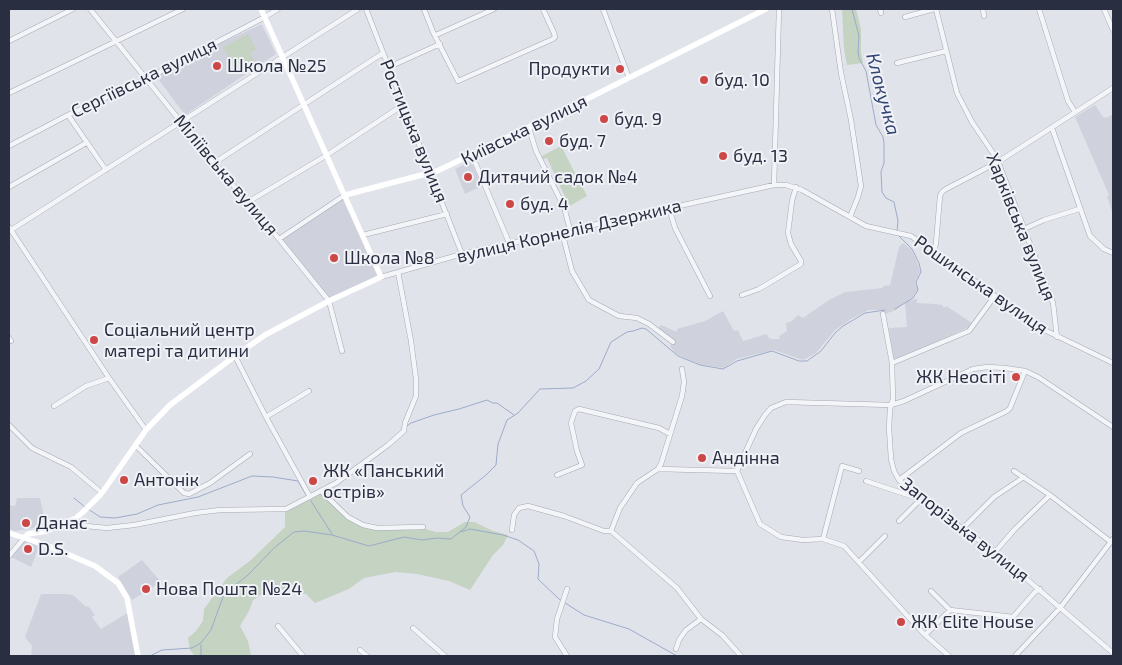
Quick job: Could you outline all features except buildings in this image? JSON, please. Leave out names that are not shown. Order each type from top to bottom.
[{"type":"street","points":[[9,41],[73,9]]},
{"type":"street","name":"Міліївська вулиця","points":[[90,9],[214,163],[279,238],[329,301],[342,351]]},
{"type":"street","points":[[9,93],[183,9]]},
{"type":"street","points":[[261,9],[381,277]]},
{"type":"street","name":"Сергіївська вулиця","points":[[9,146],[68,115],[146,79],[265,18],[278,9]]},
{"type":"street","points":[[146,430],[10,232],[358,9]]},
{"type":"street","name":"Ростицька вулиця","points":[[366,9],[462,254]]},
{"type":"street","points":[[424,9],[458,81],[553,39],[555,37],[554,33],[543,9]]},
{"type":"street","points":[[436,35],[491,9]]},
{"type":"street","points":[[603,9],[629,78]]},
{"type":"street","name":"Київська вулиця","points":[[279,238],[345,195],[431,174],[529,128],[766,9]]},
{"type":"street","points":[[774,185],[779,9]]},
{"type":"street","points":[[832,9],[840,73],[851,120],[861,186],[850,217]]},
{"type":"street","points":[[905,17],[935,9]]},
{"type":"street","name":"Харківська вулиця","points":[[935,9],[957,93],[998,162],[1053,303],[1057,337]]},
{"type":"street","points":[[983,9],[984,16]]},
{"type":"street","points":[[1040,9],[1068,101],[1075,112]]},
{"type":"street","points":[[1104,9],[1113,30]]},
{"type":"street","points":[[388,67],[440,44]]},
{"type":"street","points":[[897,63],[946,51]]},
{"type":"street","points":[[214,163],[383,53]]},
{"type":"street","points":[[934,252],[942,192],[998,162],[1113,88]]},
{"type":"street","points":[[248,202],[327,155],[403,105]]},
{"type":"street","points":[[68,115],[106,170]]},
{"type":"street","points":[[529,128],[536,151],[564,207],[570,230]]},
{"type":"street","points":[[1052,128],[1087,230],[1095,242],[1113,253]]},
{"type":"street","points":[[9,186],[86,143]]},
{"type":"street","points":[[472,155],[510,245]]},
{"type":"street","name":"вулиця Корнелія Дзержика","points":[[24,538],[28,534],[47,531],[76,518],[83,512],[102,493],[146,430],[170,404],[235,356],[265,335],[329,301],[381,277],[462,254],[510,245],[774,185],[786,185],[796,188],[866,226],[903,233]]},
{"type":"street","points":[[742,295],[758,289],[801,264],[788,233],[792,201],[796,188]]},
{"type":"street","points":[[669,208],[675,228],[710,296]]},
{"type":"street","points":[[1024,229],[1044,220],[1079,209]]},
{"type":"street","points":[[363,234],[447,214]]},
{"type":"street","points":[[562,232],[572,271],[589,300],[618,316],[637,318],[649,324],[673,342]]},
{"type":"street","name":"Рошинська вулиця","points":[[903,233],[911,236],[934,252],[1030,323],[1113,363]]},
{"type":"street","points":[[76,518],[79,524],[106,528],[220,510],[286,509],[322,492],[350,474],[388,445],[404,430],[416,396],[416,379],[411,341],[398,272]]},
{"type":"street","points":[[892,363],[969,330],[994,297]]},
{"type":"street","name":"Запорізька вулиця","points":[[883,314],[892,363],[893,399],[889,428],[891,459],[899,480],[921,499],[995,552],[1113,653]]},
{"type":"street","points":[[235,356],[310,497]]},
{"type":"street","points":[[949,656],[925,634],[844,546],[823,539],[803,540],[785,538],[760,524],[737,472],[756,429],[765,415],[771,408],[786,402],[892,404],[904,401],[973,369],[987,367],[1026,372],[1038,377],[1113,427]]},
{"type":"street","points":[[658,469],[682,396],[684,382],[682,369]]},
{"type":"street","points":[[899,480],[961,434],[1007,411],[1026,372]]},
{"type":"street","points":[[54,406],[86,386],[109,378]]},
{"type":"street","points":[[266,417],[309,391]]},
{"type":"street","points":[[557,475],[582,465],[571,423],[575,411],[580,409],[659,428],[670,434]]},
{"type":"street","points":[[9,425],[32,448],[71,467],[102,493]]},
{"type":"street","points":[[136,446],[184,494],[189,494],[210,483],[250,454]]},
{"type":"street","points":[[823,539],[842,466],[859,472]]},
{"type":"street","points":[[612,531],[620,508],[637,482],[658,469],[737,472]]},
{"type":"street","points":[[1014,470],[1112,541],[1060,608],[1015,656]]},
{"type":"street","points":[[962,529],[994,497],[1024,477]]},
{"type":"street","points":[[866,481],[921,499]]},
{"type":"street","points":[[322,492],[348,517],[363,525],[377,528],[423,527]]},
{"type":"street","points":[[995,552],[1050,495]]},
{"type":"street","points":[[899,521],[921,499]]},
{"type":"street","points":[[512,530],[514,514],[519,508],[528,506],[555,512],[604,531],[612,531],[677,588],[701,619],[722,635],[741,656]]},
{"type":"street","points":[[9,533],[46,545],[95,566],[112,577],[127,598],[138,656]]},
{"type":"street","points":[[859,562],[885,536]]},
{"type":"street","points":[[9,556],[24,538]]},
{"type":"street","points":[[567,589],[557,619],[555,637],[567,656]]},
{"type":"street","points":[[931,591],[950,610],[1014,617],[1035,592],[1040,589]]},
{"type":"street","points":[[925,634],[950,610]]},
{"type":"street","points":[[676,649],[679,640],[686,630],[701,619]]},
{"type":"street","points":[[278,626],[303,656]]},
{"type":"street","points":[[413,628],[445,656]]},
{"type":"street","points":[[360,650],[367,656]]},
{"type":"shaded area","name":"Школа №25","points":[[262,25],[276,54],[185,115],[156,76],[193,56]]},
{"type":"shaded area","points":[[1095,105],[1103,117],[1106,118],[1113,114],[1113,215],[1107,196],[1109,195],[1075,117]]},
{"type":"shaded area","name":"Дитячий садок №4","points":[[471,161],[482,186],[465,194],[455,169]]},
{"type":"shaded area","name":"Школа №8","points":[[345,195],[381,277],[329,300],[280,239]]},
{"type":"shaded area","points":[[903,243],[911,249],[920,272],[915,282],[918,289],[912,298],[907,301],[917,299],[917,303],[942,305],[944,308],[946,306],[972,323],[969,327],[896,360],[893,357],[889,328],[907,327],[905,302],[896,310],[885,314],[883,310],[869,310],[851,319],[835,330],[816,353],[803,360],[774,350],[736,359],[724,368],[699,364],[676,354],[670,346],[674,340],[658,328],[661,325],[677,332],[677,329],[705,321],[723,311],[734,331],[738,330],[743,341],[767,334],[771,339],[780,339],[779,336],[787,331],[786,323],[792,321],[798,315],[803,318],[829,300],[845,292],[883,288],[883,286],[890,285],[899,247]]},
{"type":"shaded area","points":[[17,498],[40,498],[46,526],[15,531],[9,529],[9,505],[15,506]]},
{"type":"shaded area","points":[[24,540],[39,547],[31,567],[11,557]]},
{"type":"shaded area","points":[[142,560],[161,582],[132,600],[118,577]]},
{"type":"shaded area","points":[[41,594],[73,595],[86,607],[88,606],[95,615],[92,617],[101,629],[129,612],[137,656],[31,656],[32,646],[25,637]]},
{"type":"green space","points":[[842,9],[856,9],[861,29],[863,63],[847,65],[844,49]]},
{"type":"green space","points":[[248,34],[256,49],[250,53],[256,64],[238,74],[223,47]]},
{"type":"green space","points":[[561,146],[587,196],[568,207],[564,203],[567,201],[547,158],[543,159],[542,156]]},
{"type":"green space","points":[[322,491],[348,517],[377,528],[424,526],[425,529],[436,532],[448,532],[465,522],[474,522],[493,531],[508,535],[503,545],[493,555],[470,590],[449,581],[417,574],[395,572],[364,578],[349,589],[315,603],[306,594],[276,590],[262,594],[253,600],[240,626],[248,641],[251,656],[195,656],[190,650],[188,638],[203,621],[204,609],[227,578],[251,560],[285,527],[285,509]]},
{"type":"waterway","name":"Клокучка","points":[[852,9],[859,36],[859,58],[866,71],[876,125],[883,137],[884,143],[884,163],[881,172],[882,192],[886,198],[894,202],[898,221],[897,231]]},
{"type":"waterway","name":"Клокучка","points":[[895,309],[913,298],[918,290],[916,282],[921,272],[912,249],[898,235]]},
{"type":"waterway","name":"Клокучка","points":[[150,656],[162,650],[192,648],[201,643],[211,630],[224,594],[248,575],[274,548],[294,532],[304,531],[332,535],[369,546],[404,537],[422,540],[451,539],[466,527],[470,517],[463,506],[461,495],[496,465],[498,444],[507,420],[518,413],[540,389],[573,388],[586,381],[599,369],[611,342],[627,332],[642,328],[646,329],[678,356],[700,365],[723,369],[737,361],[772,351],[799,361],[807,361],[821,351],[843,326],[865,313],[885,310]]},
{"type":"waterway","points":[[407,426],[434,415],[487,400],[497,403],[514,415]]},
{"type":"waterway","points":[[88,509],[100,517],[115,518],[137,514],[158,505],[198,497],[252,476],[298,481],[306,495]]},
{"type":"waterway","points":[[74,498],[85,507]]},
{"type":"waterway","points":[[311,501],[332,534]]},
{"type":"waterway","points":[[460,532],[470,529],[503,535],[518,540],[534,551],[539,564],[538,579],[559,599],[584,615],[629,629],[677,656]]},
{"type":"waterway","points":[[201,645],[201,656]]},
{"type":"place","name":"Школа №25","points":[[217,66]]},
{"type":"place","name":"Продукти","points":[[620,69]]},
{"type":"place","name":"буд. 10","points":[[704,80]]},
{"type":"place","name":"буд. 9","points":[[604,119]]},
{"type":"place","name":"буд. 7","points":[[549,141]]},
{"type":"place","name":"буд. 13","points":[[723,156]]},
{"type":"place","name":"Дитячий садок №4","points":[[468,177]]},
{"type":"place","name":"буд. 4","points":[[510,204]]},
{"type":"place","name":"Школа №8","points":[[334,258]]},
{"type":"place","name":"Соціальний центр матері та дитини","points":[[94,340]]},
{"type":"place","name":"ЖК Неосіті","points":[[1016,377]]},
{"type":"place","name":"Андінна","points":[[702,458]]},
{"type":"place","name":"Антонік","points":[[124,480]]},
{"type":"place","name":"ЖК «Панський острів»","points":[[313,481]]},
{"type":"place","name":"Данас","points":[[26,523]]},
{"type":"place","name":"D.S.","points":[[28,549]]},
{"type":"place","name":"Нова Пошта №24","points":[[146,589]]},
{"type":"place","name":"ЖК Elite House","points":[[901,622]]}]
